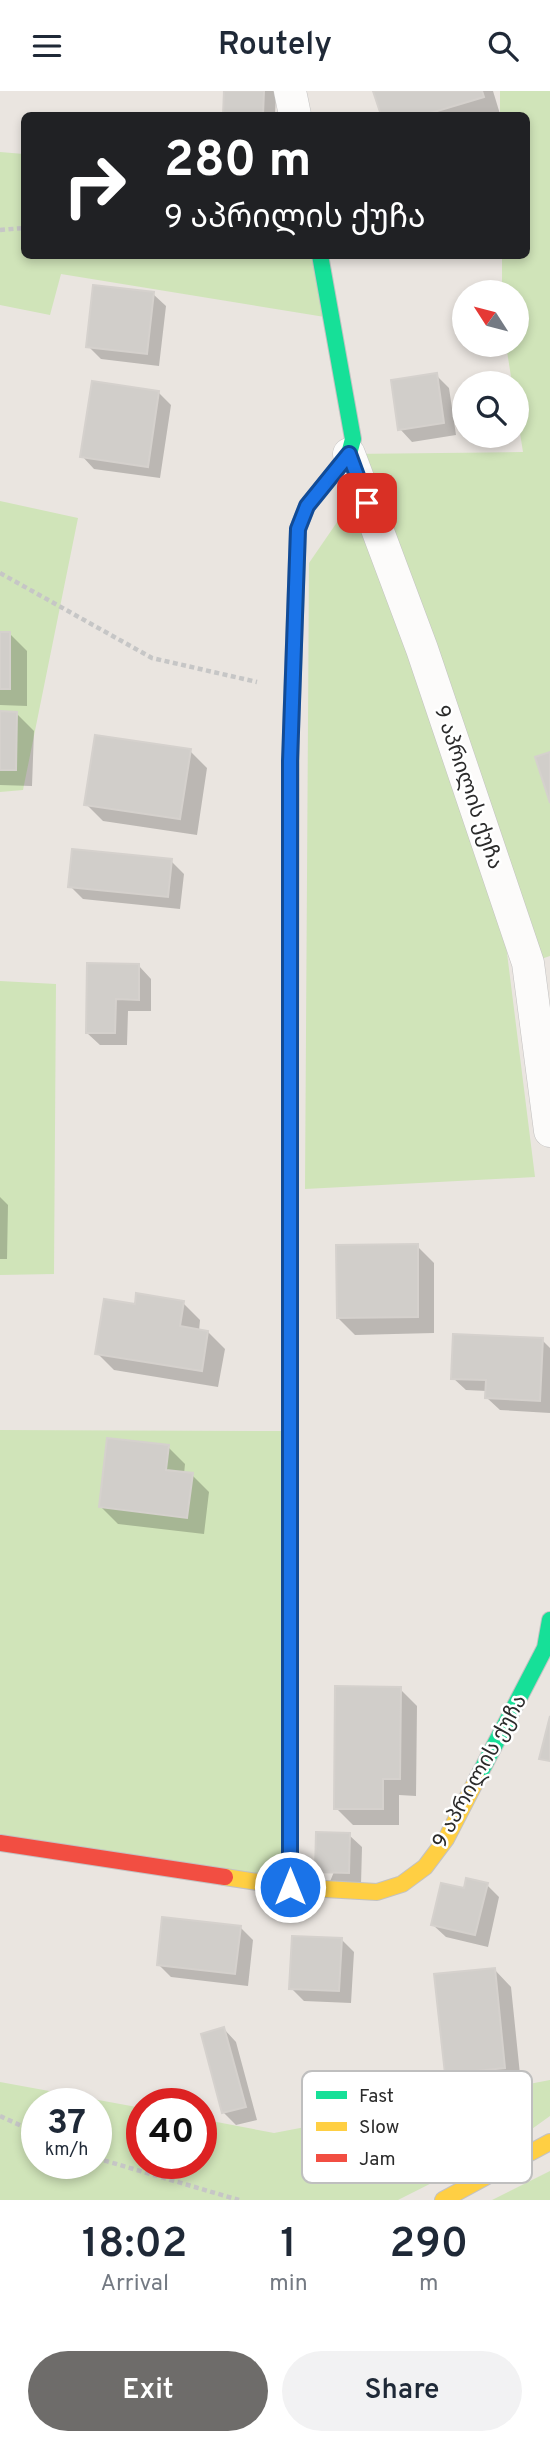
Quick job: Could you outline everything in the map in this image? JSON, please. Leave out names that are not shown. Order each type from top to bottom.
[{"type":"street","points":[[290,91],[294,112]]},
{"type":"street","points":[[290,1887],[290,761],[298,529],[307,506],[349,454],[353,439],[321,259]]},
{"type":"street","name":"9 აპრილის ქუჩა","points":[[349,454],[422,649],[528,963],[550,1131]]},
{"type":"street","name":"9 აპრილის ქუჩა","points":[[0,1843],[290,1887],[377,1892],[402,1884],[425,1867],[446,1839],[545,1648],[550,1620]]},
{"type":"street","points":[[532,2152],[550,2142]]},
{"type":"street","points":[[443,2200],[474,2183]]},
{"type":"path","points":[[0,230],[21,227]]},
{"type":"path","points":[[0,573],[152,657],[292,690]]},
{"type":"path","points":[[0,2116],[21,2126]]},
{"type":"path","points":[[112,2163],[239,2200]]},
{"type":"green space","points":[[500,91],[550,91],[550,956],[541,959],[349,454],[523,452],[522,448],[529,448],[529,371],[510,371],[508,357],[529,357],[529,280],[502,280],[502,259],[530,259],[530,112],[500,112]]},
{"type":"green space","points":[[0,152],[21,154],[21,259],[321,259],[331,318],[61,274],[50,315],[0,305]]},
{"type":"green space","points":[[353,499],[504,929],[535,1177],[305,1189],[309,563]]},
{"type":"green space","points":[[0,501],[78,518],[23,790],[0,792]]},
{"type":"green space","points":[[0,981],[56,984],[54,1274],[0,1275]]},
{"type":"green space","points":[[0,1430],[290,1431],[290,1887],[0,1843]]},
{"type":"green space","points":[[550,2080],[550,2116],[532,2129],[532,2083]]},
{"type":"green space","points":[[0,2082],[33,2088],[21,2088],[21,2179],[112,2179],[112,2103],[126,2105],[126,2179],[217,2179],[217,2122],[274,2133],[302,2128],[302,2183],[432,2183],[398,2200],[0,2200]]},
{"type":"green space","points":[[550,2171],[550,2200],[492,2200],[526,2183],[532,2183],[532,2180]]},
{"type":"building","points":[[224,91],[264,91],[263,112],[223,112]]},
{"type":"building","points":[[373,91],[482,91],[484,97],[434,112],[380,112]]},
{"type":"building","points":[[93,285],[154,292],[147,354],[86,347]]},
{"type":"building","points":[[437,373],[444,423],[398,430],[391,380]]},
{"type":"building","points":[[92,381],[159,391],[148,467],[80,457]]},
{"type":"building","points":[[0,632],[10,632],[10,689],[0,689]]},
{"type":"building","points":[[0,711],[17,712],[16,770],[0,770]]},
{"type":"building","points":[[95,735],[191,749],[180,819],[84,805]]},
{"type":"building","points":[[550,752],[550,803],[535,757]]},
{"type":"building","points":[[72,849],[172,859],[168,897],[68,887]]},
{"type":"building","points":[[87,963],[139,964],[139,1000],[116,999],[115,1033],[86,1033]]},
{"type":"building","points":[[418,1244],[418,1317],[337,1318],[336,1245]]},
{"type":"building","points":[[136,1293],[184,1301],[180,1326],[208,1331],[202,1371],[95,1354],[104,1299],[135,1304]]},
{"type":"building","points":[[453,1334],[543,1338],[540,1401],[485,1398],[486,1380],[451,1379]]},
{"type":"building","points":[[107,1438],[169,1445],[166,1470],[193,1473],[187,1518],[99,1507]]},
{"type":"building","points":[[335,1686],[401,1687],[400,1779],[383,1779],[383,1809],[334,1809]]},
{"type":"building","points":[[550,1716],[550,1761],[539,1759]]},
{"type":"building","points":[[316,1832],[350,1833],[349,1873],[315,1872]]},
{"type":"building","points":[[466,1878],[488,1883],[475,1935],[431,1925],[441,1883],[464,1888]]},
{"type":"building","points":[[162,1917],[241,1926],[235,1974],[157,1965]]},
{"type":"building","points":[[292,1936],[342,1938],[339,1991],[289,1989]]},
{"type":"building","points":[[495,1968],[505,2068],[445,2071],[434,1974]]},
{"type":"building","points":[[224,2027],[246,2107],[222,2113],[201,2034]]},
{"type":"traffic: fast","points":[[291,729],[298,529],[307,506],[349,454],[353,439],[321,259]]},
{"type":"traffic: fast","points":[[290,1053],[290,1887]]},
{"type":"traffic: fast","points":[[477,1779],[545,1648],[550,1620]]},
{"type":"traffic: slow","points":[[225,1877],[290,1887],[377,1892],[402,1884],[425,1867],[446,1839],[477,1779]]},
{"type":"traffic: slow","points":[[532,2152],[550,2142]]},
{"type":"traffic: slow","points":[[443,2200],[474,2183]]},
{"type":"traffic: jam","points":[[290,1053],[291,729]]},
{"type":"traffic: jam","points":[[0,1843],[225,1877]]},
{"type":"route","points":[[290,1887],[290,761],[298,529],[307,506],[349,454],[367,503]]}]
